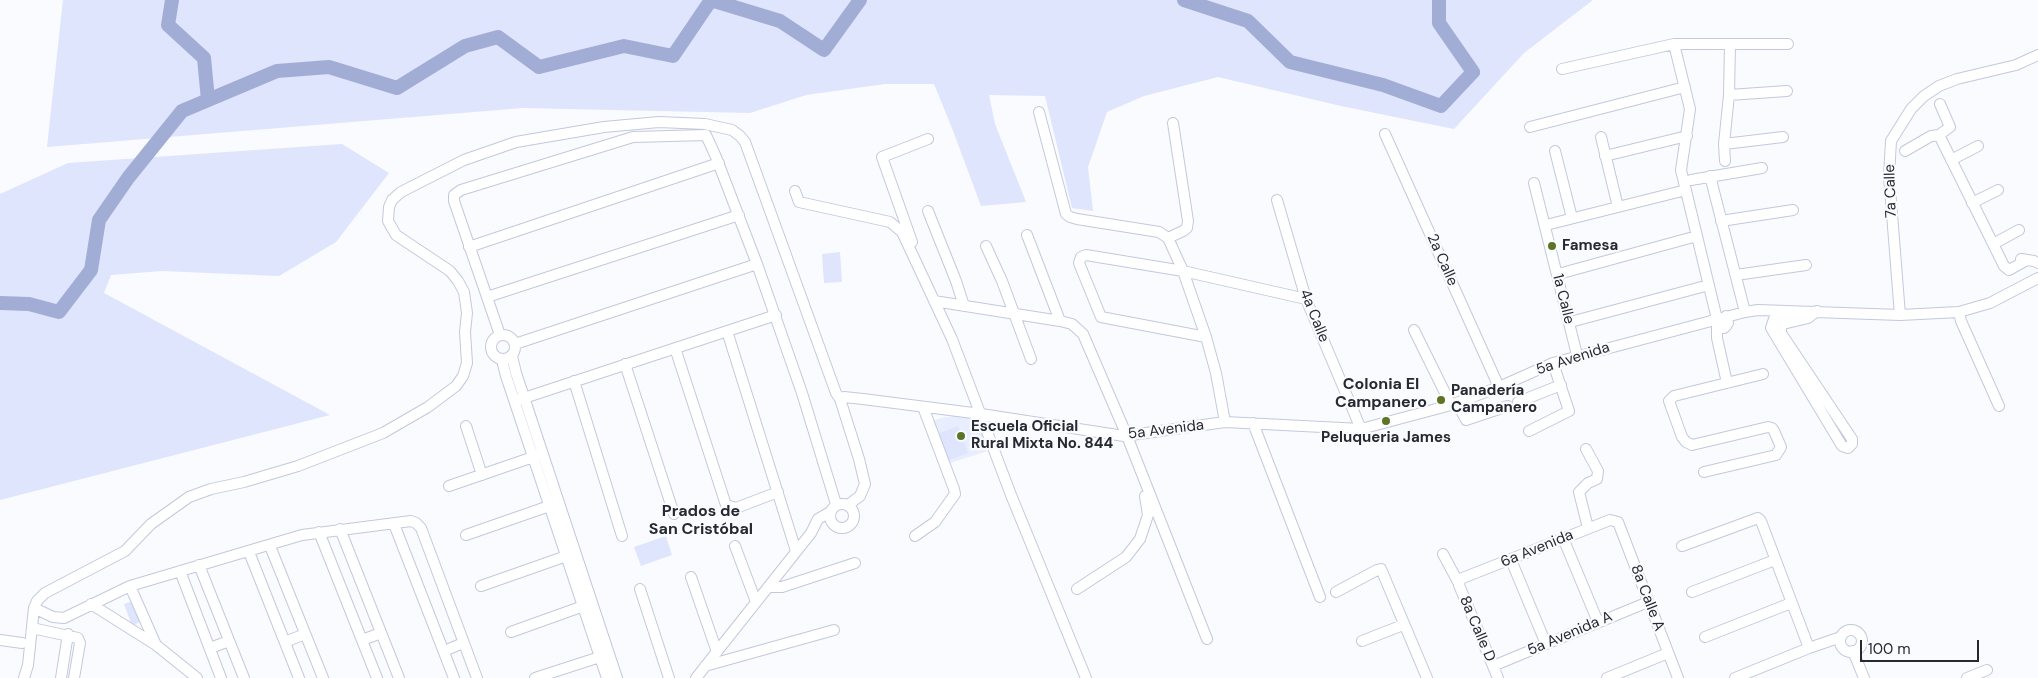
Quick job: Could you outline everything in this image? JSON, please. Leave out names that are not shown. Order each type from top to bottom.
[{"type":"street","points":[[1674,44],[1690,109],[1681,170],[1709,285],[1720,321],[1717,338],[1727,383]]},
{"type":"street","points":[[1562,69],[1674,44],[1788,44]]},
{"type":"street","points":[[1725,161],[1724,144],[1730,44]]},
{"type":"street","name":"7a Calle","points":[[1900,315],[1889,176],[1891,141],[1911,109],[1924,96],[1939,86],[1957,79],[2016,65],[2038,55]]},
{"type":"street","points":[[1530,127],[1685,87]]},
{"type":"street","points":[[1728,95],[1788,91]]},
{"type":"street","points":[[1905,150],[1931,136],[1940,135],[1948,130],[1950,125],[1940,104]]},
{"type":"street","points":[[1039,112],[1066,214],[1070,218],[1159,232],[1168,238],[1183,271],[1206,337],[1216,373],[1225,422]]},
{"type":"street","points":[[24,678],[28,665],[34,608],[37,601],[46,593],[125,551],[151,524],[189,497],[211,489],[244,482],[298,466],[383,433],[428,407],[456,386],[466,370],[468,356],[466,340],[467,306],[464,292],[450,271],[396,235],[388,221],[389,207],[392,200],[401,192],[464,160],[516,142],[604,127],[659,122],[705,124],[732,130],[740,136],[745,142],[836,393],[859,450],[869,492],[864,499],[850,507]]},
{"type":"street","points":[[1168,238],[1187,228],[1188,222],[1173,123]]},
{"type":"street","name":"2a Calle","points":[[1385,134],[1499,387]]},
{"type":"street","points":[[500,335],[469,247],[454,201],[454,195],[461,190],[633,136],[706,135],[739,215],[776,315],[833,508],[829,518],[833,525],[840,528],[851,524],[854,516],[850,507],[842,503],[833,508],[818,519],[811,533],[696,678]]},
{"type":"street","points":[[1940,135],[2004,266],[2023,258],[2038,263]]},
{"type":"street","points":[[1605,156],[1687,136]]},
{"type":"street","points":[[1601,137],[1618,206]]},
{"type":"street","points":[[1724,144],[1783,137]]},
{"type":"street","points":[[916,262],[911,237],[882,157],[928,139]]},
{"type":"street","points":[[1951,160],[1978,146]]},
{"type":"street","points":[[1555,151],[1572,218]]},
{"type":"street","points":[[469,247],[718,163]]},
{"type":"street","points":[[1692,180],[1762,168]]},
{"type":"street","points":[[1710,176],[1745,312]]},
{"type":"street","name":"1a Calle","points":[[1534,184],[1577,355]]},
{"type":"street","points":[[1550,224],[1686,190]]},
{"type":"street","points":[[1972,203],[1998,190]]},
{"type":"street","points":[[795,191],[799,202],[890,222],[902,232],[952,339],[1011,495],[1086,678]]},
{"type":"street","name":"4a Calle","points":[[1276,200],[1306,298],[1361,429]]},
{"type":"street","points":[[1721,221],[1793,210]]},
{"type":"street","points":[[928,211],[964,306]]},
{"type":"street","points":[[487,297],[739,215]]},
{"type":"street","points":[[1993,244],[2018,230]]},
{"type":"street","points":[[1027,235],[1060,321]]},
{"type":"street","points":[[1562,273],[1698,236]]},
{"type":"street","points":[[986,246],[1031,359]]},
{"type":"street","points":[[1206,337],[1101,317],[1079,263],[1080,257],[1086,255],[1183,271],[1306,298]]},
{"type":"street","points":[[617,678],[605,656],[507,358],[515,344],[757,264]]},
{"type":"street","points":[[1736,275],[1806,266]]},
{"type":"street","name":"5a Avenida","points":[[840,399],[844,397],[980,414],[1126,436],[1225,422],[1361,429],[1454,404],[1577,355],[1720,321],[1745,312],[1758,310],[1817,311],[1900,315],[1960,312],[1990,303],[2038,278]]},
{"type":"street","points":[[1574,321],[1709,285]]},
{"type":"street","points":[[934,301],[1060,321],[1072,324],[1083,334],[1126,436],[1206,638]]},
{"type":"street","points":[[1817,311],[1808,318],[1783,324],[1780,326],[1781,333],[1852,439],[1852,444],[1848,448],[1842,446],[1771,328],[1774,320],[1786,316],[1806,315],[1817,311]]},
{"type":"street","points":[[1960,312],[1962,321],[1999,406]]},
{"type":"street","points":[[519,399],[776,315]]},
{"type":"street","points":[[1414,330],[1454,404],[1466,420],[1508,406]]},
{"type":"street","points":[[727,331],[796,551]]},
{"type":"street","points":[[507,358],[495,357],[491,351],[493,340],[500,335],[507,336],[515,344]]},
{"type":"street","points":[[676,348],[726,505],[736,508],[778,492]]},
{"type":"street","points":[[1529,432],[1569,411],[1553,363]]},
{"type":"street","points":[[625,364],[674,514]]},
{"type":"street","points":[[1704,472],[1776,455],[1781,450],[1781,447],[1774,430],[1768,427],[1692,445],[1686,442],[1669,401],[1671,398],[1763,374]]},
{"type":"street","points":[[574,381],[622,536]]},
{"type":"street","points":[[1518,402],[1561,385]]},
{"type":"street","points":[[915,536],[935,522],[954,494],[923,407]]},
{"type":"street","points":[[1253,423],[1320,597]]},
{"type":"street","points":[[466,426],[482,475]]},
{"type":"street","points":[[1078,590],[1126,557],[1140,539],[1145,528],[1148,505],[1126,436]]},
{"type":"street","points":[[1586,449],[1598,472],[1597,479],[1588,483],[1579,492],[1588,528]]},
{"type":"street","points":[[449,486],[538,455]]},
{"type":"street","points":[[466,535],[554,504]]},
{"type":"street","points":[[1682,546],[1758,518],[1761,521],[1809,648]]},
{"type":"street","name":"6a Avenida","points":[[1459,581],[1588,528],[1615,520]]},
{"type":"street","name":"8a Calle A","points":[[1615,520],[1618,522],[1678,678]]},
{"type":"street","points":[[34,608],[53,617],[64,618],[130,586],[302,535],[411,521],[421,528],[477,678]]},
{"type":"street","points":[[394,524],[454,678]]},
{"type":"street","points":[[811,533],[833,525]]},
{"type":"street","points":[[340,529],[399,678]]},
{"type":"street","points":[[318,532],[377,678]]},
{"type":"street","points":[[1563,538],[1598,622]]},
{"type":"street","points":[[270,546],[323,678]]},
{"type":"street","points":[[735,546],[756,602]]},
{"type":"street","points":[[249,552],[299,678]]},
{"type":"street","name":"8a Calle D","points":[[1443,554],[1459,581],[1498,678]]},
{"type":"street","points":[[481,586],[571,555]]},
{"type":"street","points":[[1511,560],[1546,644]]},
{"type":"street","points":[[1692,592],[1775,560]]},
{"type":"street","points":[[768,587],[782,587],[855,563]]},
{"type":"street","points":[[199,565],[244,678]]},
{"type":"street","points":[[1336,592],[1372,572],[1382,569],[1426,678]]},
{"type":"street","points":[[180,571],[220,678]]},
{"type":"street","points":[[691,577],[717,652]]},
{"type":"street","points":[[130,586],[156,645]]},
{"type":"street","points":[[640,589],[669,678]]},
{"type":"street","name":"5a Avenida A","points":[[1493,666],[1648,602]]},
{"type":"street","points":[[1705,637],[1791,603]]},
{"type":"street","points":[[91,604],[156,645],[197,678]]},
{"type":"street","points":[[511,632],[588,605]]},
{"type":"street","points":[[1362,641],[1403,625]]},
{"type":"street","points":[[32,628],[68,634],[78,638],[80,643],[74,678]]},
{"type":"street","points":[[705,666],[834,630]]},
{"type":"street","points":[[1735,678],[1841,637],[1850,630],[1858,632],[1862,643],[1857,650],[1848,651],[1840,643],[1841,637]]},
{"type":"street","points":[[362,640],[381,633]]},
{"type":"street","points":[[61,678],[68,634]]},
{"type":"street","points":[[285,642],[305,634]]},
{"type":"street","points":[[0,640],[22,643]]},
{"type":"street","points":[[210,648],[229,641]]},
{"type":"street","points":[[444,651],[463,643]]},
{"type":"street","points":[[1853,651],[1864,678]]},
{"type":"street","points":[[1607,678],[1668,653]]},
{"type":"street","points":[[535,678],[605,656]]},
{"type":"street","points":[[605,656],[607,678]]},
{"type":"street","points":[[1966,678],[1987,670]]},
{"type":"shaded area","points":[[63,0],[1593,0],[1524,53],[1454,129],[1341,106],[1218,77],[1144,96],[1107,112],[1088,167],[1093,211],[1072,208],[1045,96],[989,95],[995,124],[1026,202],[981,206],[934,84],[885,84],[806,95],[750,113],[523,108],[47,147]]},
{"type":"shaded area","points":[[342,144],[389,173],[336,242],[279,276],[162,271],[111,275],[104,293],[330,415],[0,500],[0,194],[68,163]]},
{"type":"shaded area","points":[[840,252],[842,282],[824,283],[822,254]]},
{"type":"shaded area","name":"Escuela Oficial Rural Mixta No. 844","points":[[978,415],[991,450],[947,464],[932,421],[945,417]]},
{"type":"shaded area","points":[[958,426],[968,453],[947,461],[937,434]]},
{"type":"shaded area","points":[[666,536],[672,555],[641,566],[634,547]]},
{"type":"shaded area","points":[[134,601],[142,621],[132,626],[124,604]]},
{"type":"waterway","points":[[172,0],[168,25],[204,58],[208,100]]},
{"type":"waterway","points":[[0,303],[29,304],[59,312],[91,270],[99,220],[128,178],[182,111],[277,71],[329,67],[397,88],[465,46],[498,37],[539,67],[624,46],[673,56],[711,0],[780,21],[824,50],[860,0]]},
{"type":"waterway","points":[[1184,0],[1248,21],[1290,62],[1383,85],[1441,106],[1473,72],[1439,23],[1439,0]]},
{"type":"place","name":"Famesa","points":[[1552,246]]},
{"type":"place","name":"Panadería Campanero","points":[[1441,400]]},
{"type":"place","name":"Peluqueria James","points":[[1386,421]]},
{"type":"place","name":"Escuela Oficial Rural Mixta No. 844","points":[[961,436]]},
{"type":"district","name":"Colonia El Campanero","points":[[1381,394]]},
{"type":"district","name":"Prados de San Cristóbal","points":[[701,521]]}]
